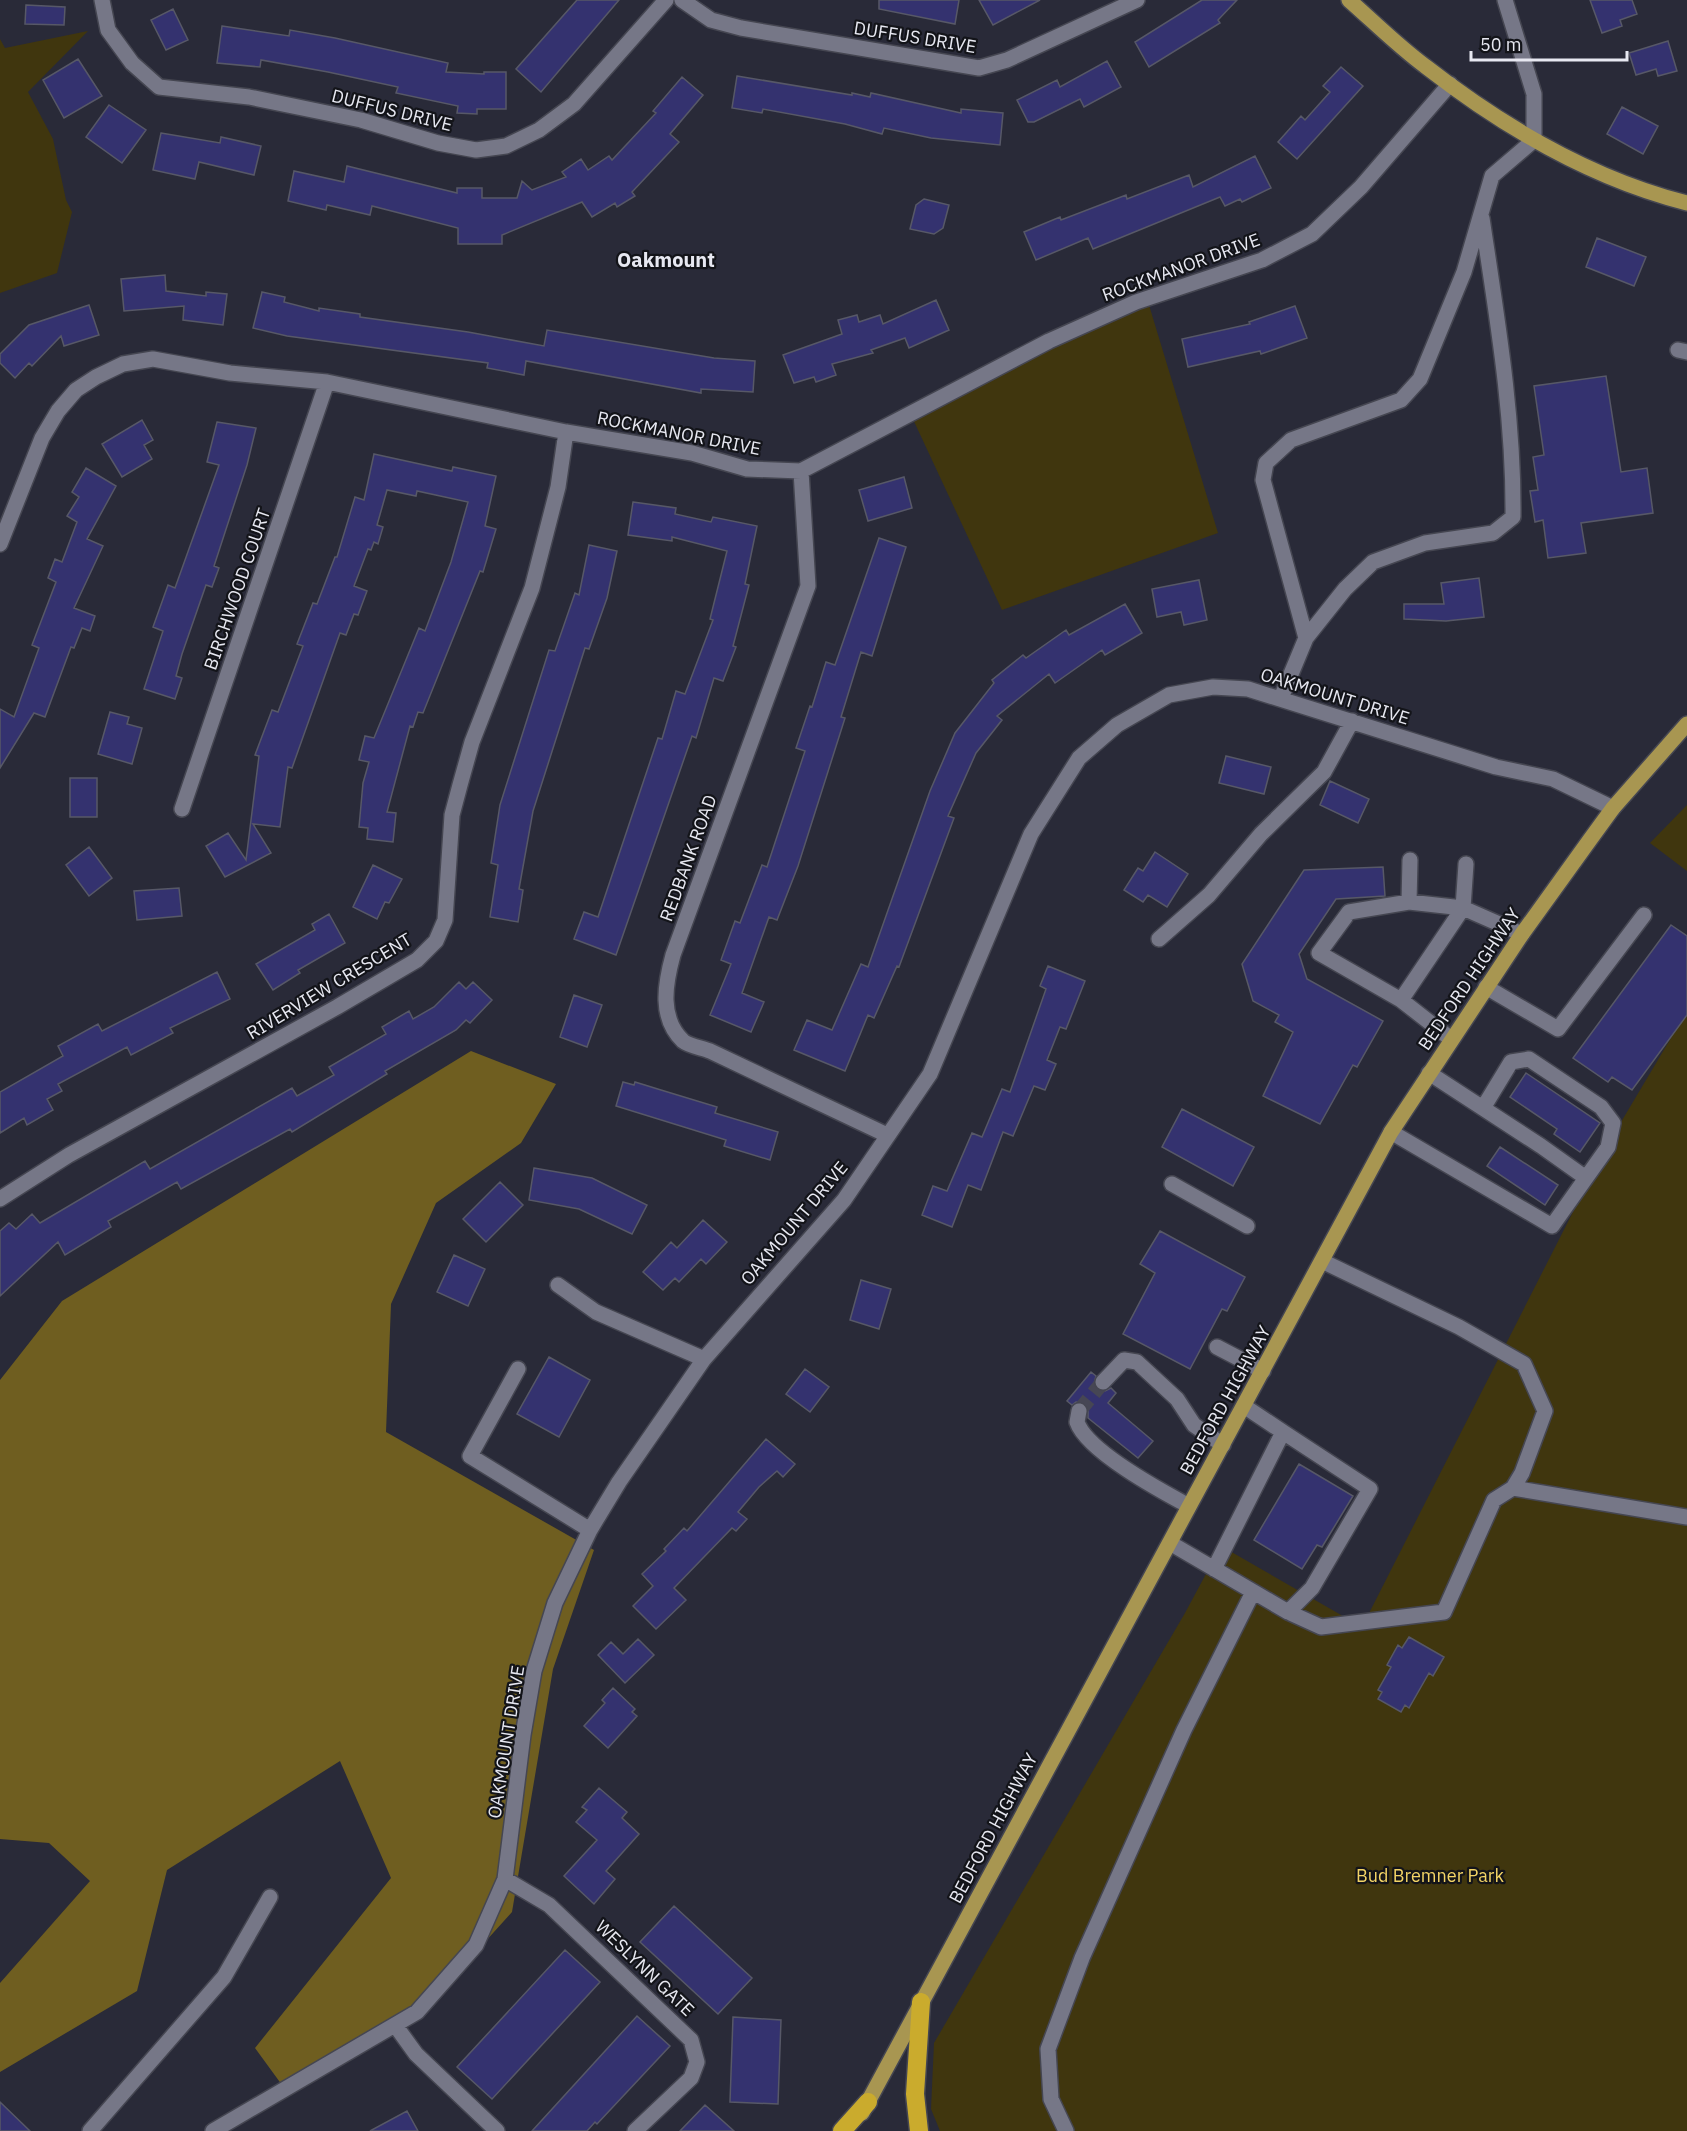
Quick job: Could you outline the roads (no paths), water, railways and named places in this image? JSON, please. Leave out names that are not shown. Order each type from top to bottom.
[{"type":"highway","points":[[919,2131],[915,2094],[921,2002]]},
{"type":"highway","points":[[842,2131],[868,2102]]},
{"type":"main road","points":[[1349,0],[1424,66],[1534,140],[1641,191],[1687,203]]},
{"type":"main road","name":"BEDFORD HIGHWAY","points":[[852,2131],[1391,1132],[1522,934],[1613,808],[1687,724]]},
{"type":"street","name":"DUFFUS DRIVE","points":[[102,0],[108,30],[132,63],[159,87],[249,97],[361,120],[438,143],[476,150],[506,146],[539,130],[574,104],[666,0]]},
{"type":"street","name":"DUFFUS DRIVE","points":[[682,0],[711,20],[741,28],[979,68],[1007,60],[1137,0]]},
{"type":"street","points":[[1306,638],[1263,480],[1266,463],[1291,440],[1401,400],[1420,379],[1464,272],[1492,176],[1534,140],[1534,94],[1505,0]]},
{"type":"street","name":"ROCKMANOR DRIVE","points":[[0,544],[42,438],[58,411],[76,390],[96,377],[123,364],[153,359],[231,373],[327,381],[566,432],[692,453],[747,469],[801,471],[1048,341],[1156,294],[1262,260],[1312,234],[1361,188],[1450,84]]},
{"type":"street","points":[[1281,698],[1306,638],[1345,589],[1374,562],[1425,543],[1493,533],[1514,517],[1514,463],[1504,359],[1481,212]]},
{"type":"street","name":"BIRCHWOOD COURT","points":[[182,808],[327,381]]},
{"type":"street","name":"RIVERVIEW CRESCENT","points":[[0,1199],[69,1155],[327,1013],[417,960],[436,941],[445,920],[452,815],[472,742],[532,588],[558,487],[566,432]]},
{"type":"street","name":"REDBANK ROAD","points":[[801,471],[808,586],[673,955],[668,974],[666,1016],[684,1042],[710,1051],[887,1135]]},
{"type":"street","name":"OAKMOUNT DRIVE","points":[[213,2131],[417,2012],[476,1945],[506,1879],[523,1735],[534,1671],[555,1603],[590,1530],[619,1482],[704,1359],[844,1200],[930,1074],[1032,834],[1079,758],[1117,725],[1169,695],[1213,687],[1248,689],[1496,767],[1553,779],[1613,808]]},
{"type":"street","points":[[1159,939],[1209,895],[1261,834],[1324,772],[1352,721]]},
{"type":"street","points":[[1409,902],[1410,860]]},
{"type":"street","points":[[1401,1000],[1464,908],[1466,864]]},
{"type":"street","points":[[1451,1039],[1401,1000],[1319,953],[1349,912],[1409,902],[1464,908],[1522,934]]},
{"type":"street","points":[[1486,987],[1558,1029],[1644,915]]},
{"type":"street","points":[[1391,1132],[1552,1226],[1608,1147],[1613,1124],[1601,1107],[1529,1059],[1511,1062],[1483,1108]]},
{"type":"street","points":[[1429,1074],[1586,1178]]},
{"type":"street","points":[[1172,1184],[1246,1226]]},
{"type":"street","points":[[1170,1543],[1288,1612],[1321,1627],[1444,1612],[1494,1500],[1513,1488],[1522,1473],[1545,1411],[1524,1364],[1459,1327],[1322,1262]]},
{"type":"street","points":[[558,1285],[596,1312],[704,1359]]},
{"type":"street","points":[[1217,1347],[1263,1371]]},
{"type":"street","points":[[1103,1382],[1124,1360],[1137,1362],[1176,1399],[1194,1425],[1223,1445]]},
{"type":"street","points":[[518,1369],[470,1456],[590,1530]]},
{"type":"street","points":[[1244,1406],[1370,1489],[1312,1588],[1288,1612]]},
{"type":"street","points":[[1079,1411],[1077,1422],[1087,1440],[1158,1489],[1189,1506]]},
{"type":"street","points":[[1214,1569],[1283,1432]]},
{"type":"street","points":[[1513,1488],[1687,1516]]},
{"type":"street","points":[[1066,2131],[1051,2099],[1048,2049],[1082,1958],[1184,1730],[1253,1592]]},
{"type":"street","name":"WESLYNN GATE","points":[[506,1879],[549,1905],[692,2040],[697,2062],[691,2078],[635,2131]]},
{"type":"street","points":[[90,2131],[224,1977],[270,1897]]},
{"type":"street","points":[[395,2025],[416,2054],[496,2131]]},
{"type":"tunnel","points":[[1079,1411],[1103,1382]]},
{"type":"district","name":"Oakmount","points":[[666,259]]},
{"type":"park label","name":"Bud Bremner Park","points":[[1430,1875]]}]
